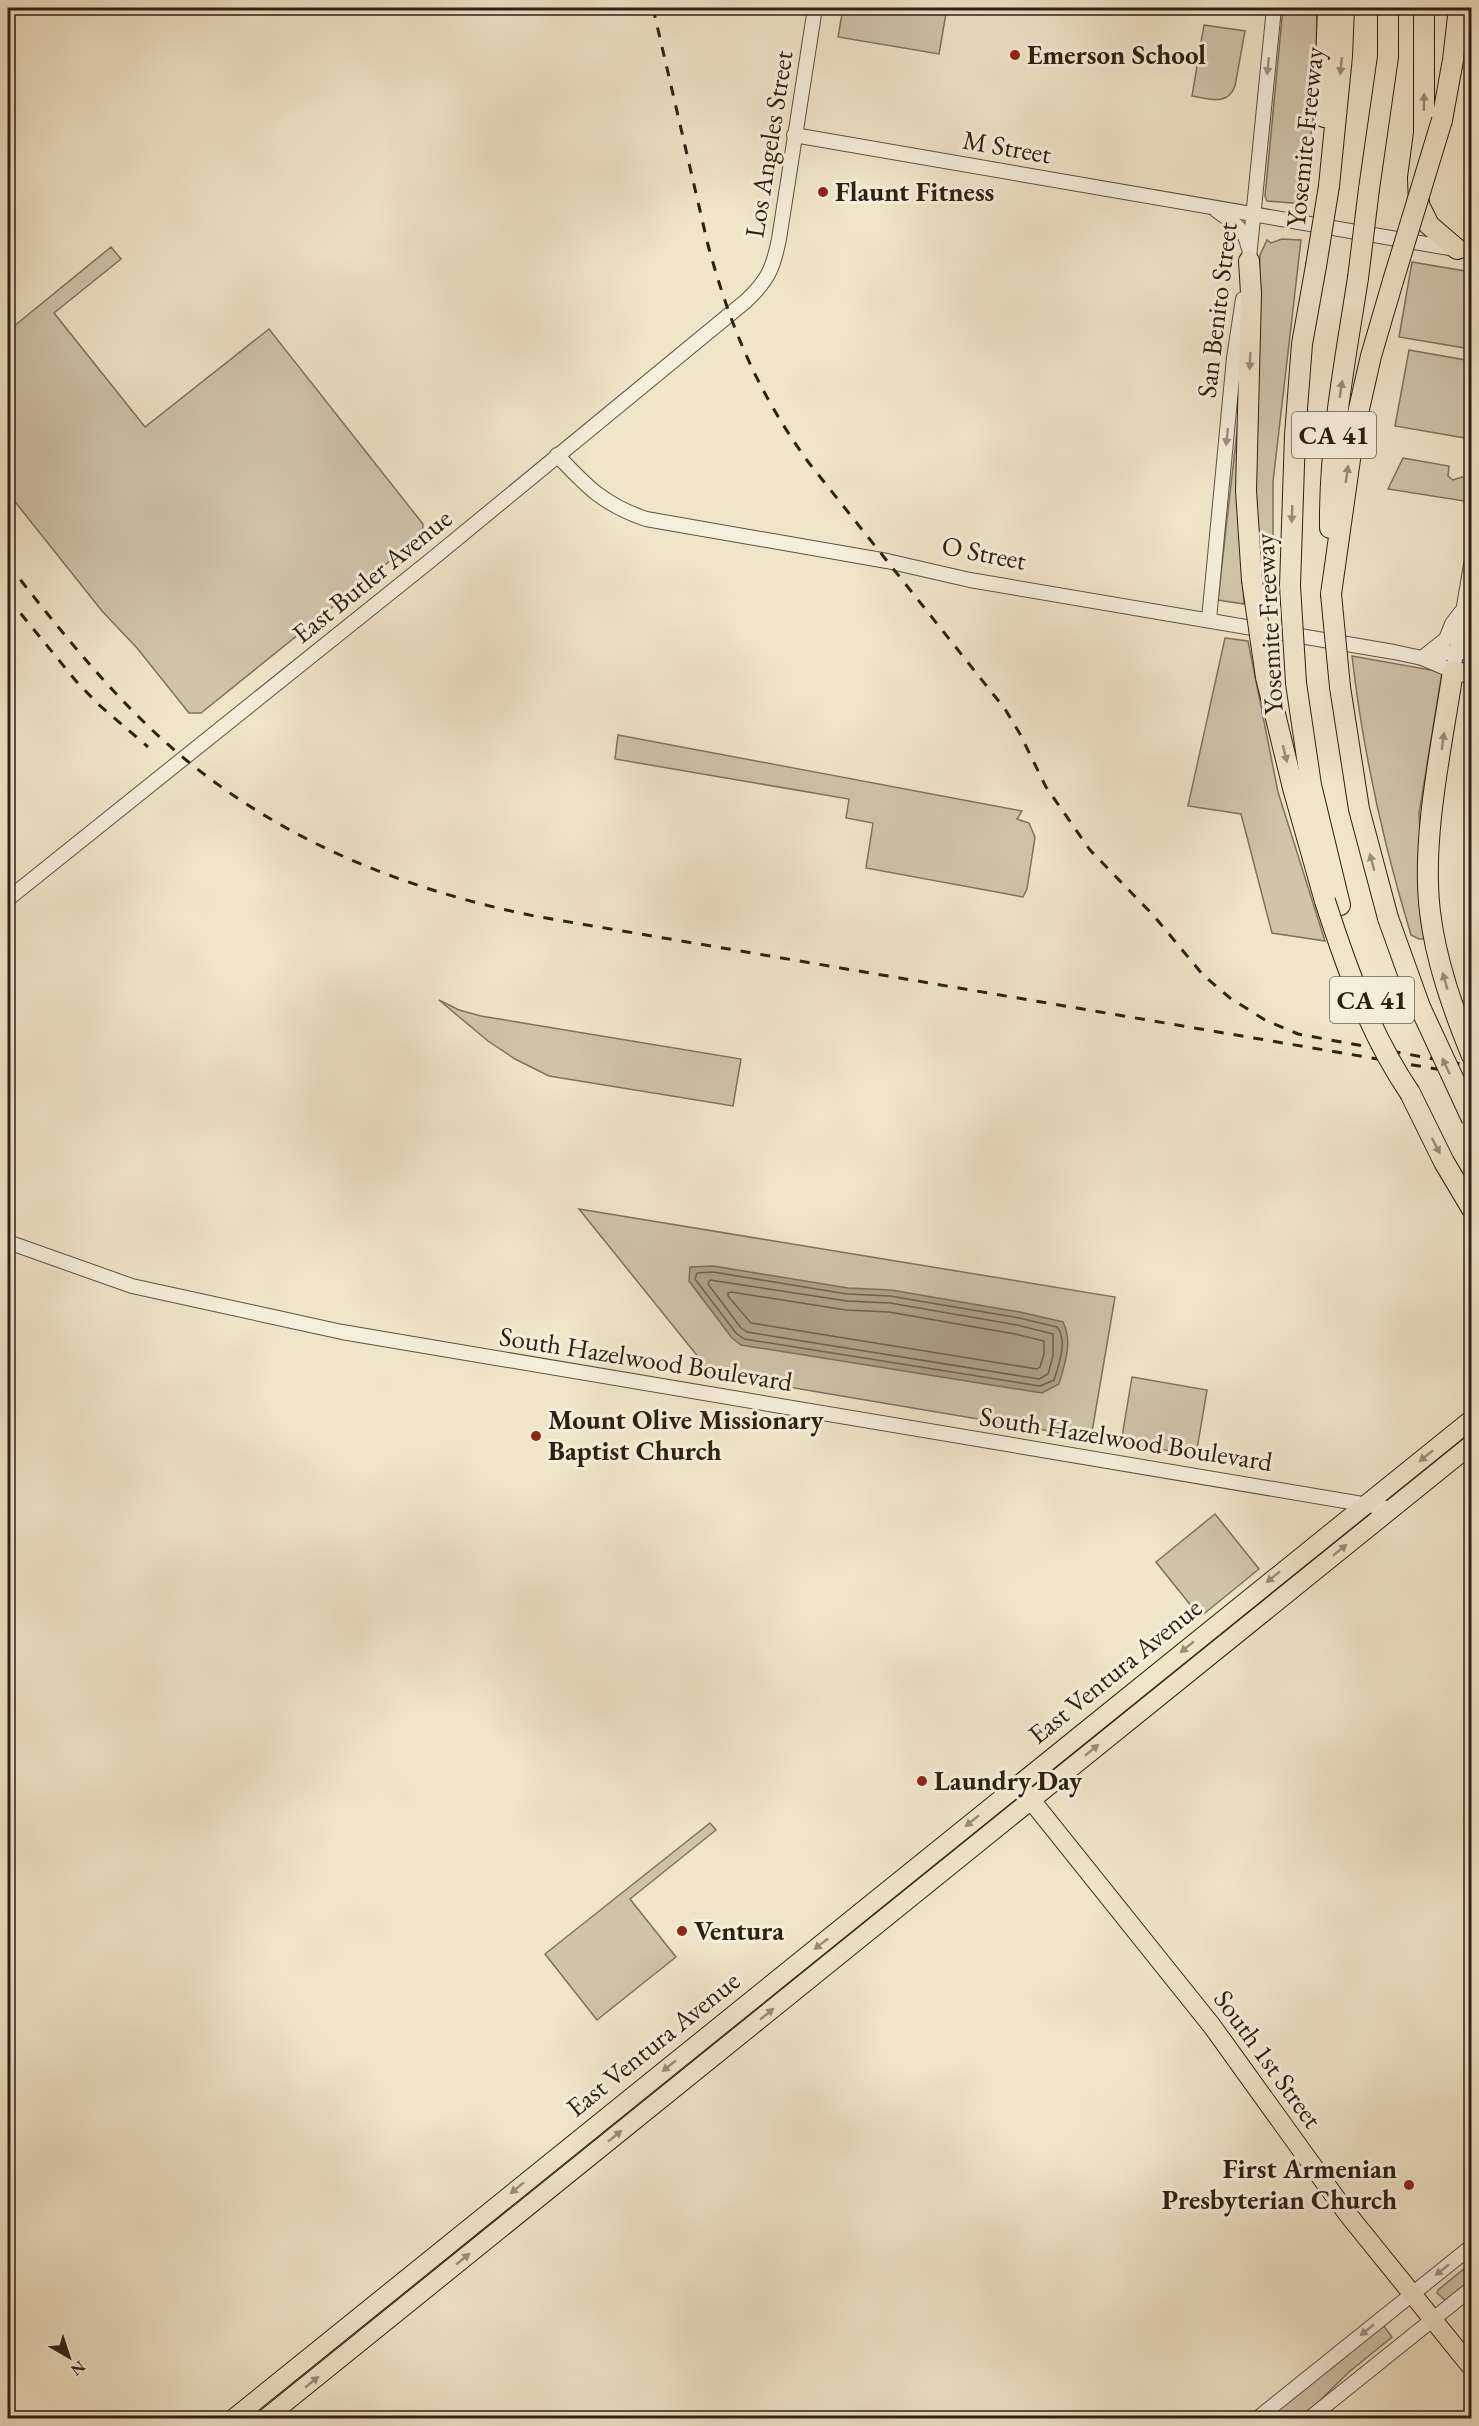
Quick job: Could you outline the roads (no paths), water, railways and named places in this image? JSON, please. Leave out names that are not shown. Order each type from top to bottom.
[{"type":"highway","points":[[1328,8],[1324,113],[1329,186]]},
{"type":"highway","name":"Yosemite Freeway","points":[[1332,903],[1327,858],[1311,785],[1296,683],[1290,586],[1295,435],[1300,367],[1329,186],[1342,56],[1344,8]]},
{"type":"highway","name":"CA 41","points":[[1388,8],[1388,57],[1334,440],[1329,491],[1331,594],[1347,745],[1359,808],[1388,918],[1420,1007],[1472,1119]]},
{"type":"highway","points":[[1424,8],[1424,133],[1418,178],[1419,205],[1429,225],[1464,250]]},
{"type":"highway","points":[[1331,594],[1354,430],[1371,356],[1442,120],[1453,60],[1459,8]]},
{"type":"highway","points":[[1249,261],[1251,293],[1246,491],[1252,580],[1266,677],[1293,788],[1332,903],[1365,1015],[1384,1052],[1410,1094],[1444,1162],[1472,1209]]},
{"type":"highway","points":[[1462,673],[1429,841],[1428,891],[1434,941],[1447,989],[1472,1056]]},
{"type":"main road","name":"East Ventura Avenue","points":[[234,2418],[1472,1419]]},
{"type":"main road","name":"East Ventura Avenue","points":[[266,2418],[1472,1444]]},
{"type":"main road","name":"South 1st Street","points":[[1018,1784],[1212,2026],[1341,2206],[1472,2368]]},
{"type":"street","name":"Los Angeles Street","points":[[763,286],[774,264],[815,8]]},
{"type":"street","name":"San Benito Street","points":[[1209,619],[1234,358],[1249,261],[1274,8]]},
{"type":"street","name":"M Street","points":[[794,135],[1464,250]]},
{"type":"street","name":"M Street","points":[[1212,207],[1230,219],[1244,235],[1249,261]]},
{"type":"street","name":"East Butler Avenue","points":[[8,899],[430,560],[763,286]]},
{"type":"street","name":"O Street","points":[[557,455],[584,484],[602,499],[622,511],[646,519],[887,561],[970,580],[1209,619],[1422,658],[1462,673]]},
{"type":"street","points":[[1462,673],[1457,651],[1461,612],[1472,559]]},
{"type":"street","points":[[1422,658],[1446,639],[1452,624],[1461,612]]},
{"type":"street","name":"O Street","points":[[1422,658],[1457,651],[1472,654]]},
{"type":"street","name":"South Hazelwood Boulevard","points":[[8,1242],[132,1286],[342,1332],[1392,1509]]},
{"type":"street","points":[[1258,2418],[1472,2246]]},
{"type":"street","points":[[1310,2418],[1472,2288]]},
{"type":"water","points":[[713,1266],[848,1288],[891,1290],[1020,1312],[1063,1322],[1068,1345],[1059,1384],[1042,1393],[741,1345],[732,1338],[689,1281],[690,1267]]},
{"type":"railway","points":[[653,8],[708,245],[726,305],[761,385],[809,463],[1005,709],[1046,787],[1090,850],[1154,916],[1203,975],[1230,998],[1265,1020],[1298,1034],[1472,1066]]},
{"type":"railway","points":[[8,564],[92,668],[148,726],[190,763],[233,795],[279,824],[327,849],[427,888],[534,916],[1472,1075]]},
{"type":"railway","points":[[8,598],[76,681],[98,704],[148,747]]},
{"type":"place","name":"Emerson School","points":[[1015,55]]},
{"type":"place","name":"Flaunt Fitness","points":[[823,192]]},
{"type":"place","name":"Mount Olive Missionary Baptist Church","points":[[536,1436]]},
{"type":"place","name":"Laundry Day","points":[[922,1781]]},
{"type":"place","name":"Ventura","points":[[682,1931]]},
{"type":"place","name":"First Armenian Presbyterian Church","points":[[1409,2185]]}]
